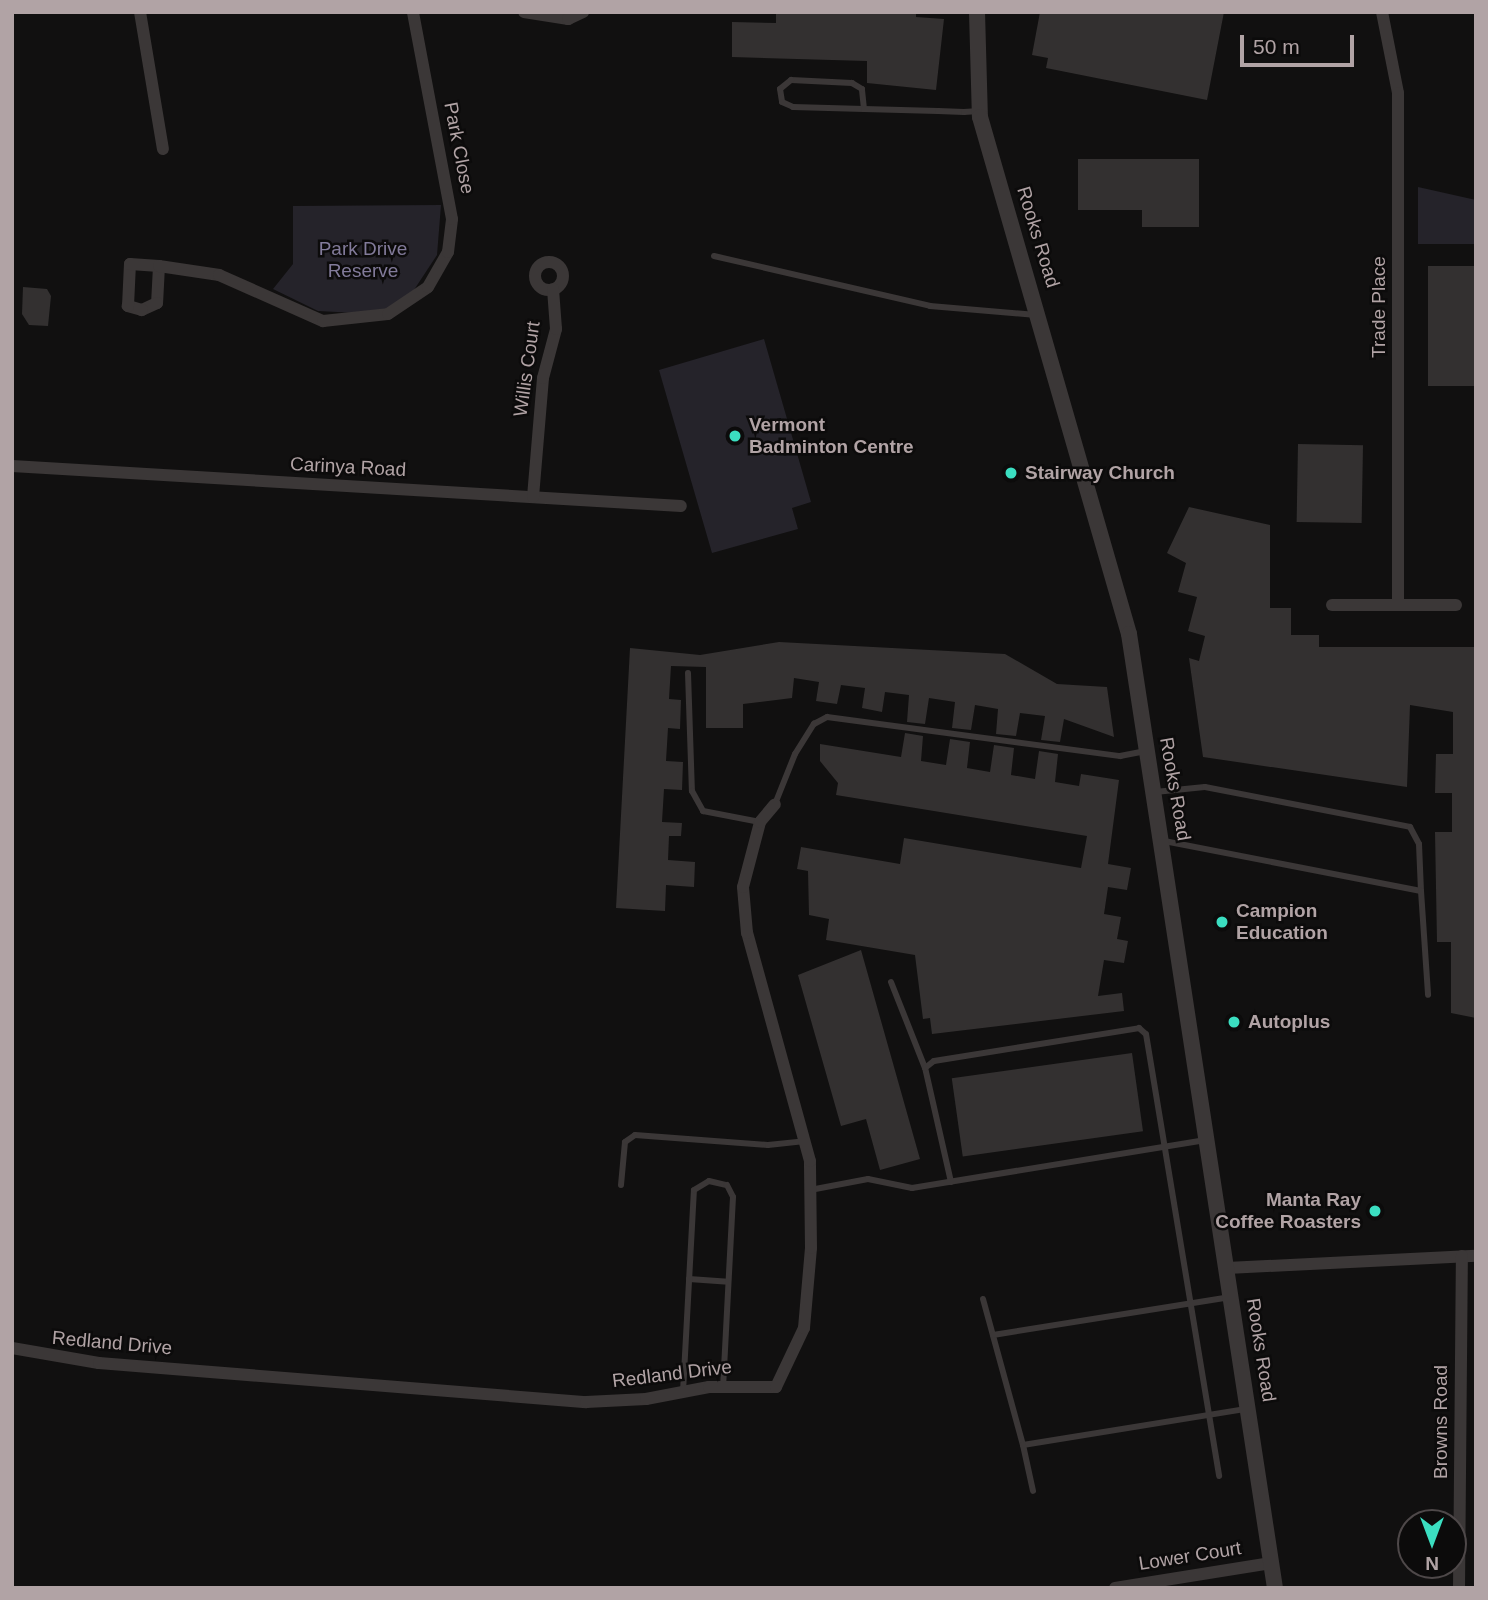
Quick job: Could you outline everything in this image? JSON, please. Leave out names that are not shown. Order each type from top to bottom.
[{"type":"street","points":[[140,12],[163,149]]},
{"type":"street","name":"Park Close","points":[[159,265],[246,283],[323,321],[388,314],[428,287],[448,252],[452,219],[413,12]]},
{"type":"street","points":[[524,12],[568,19],[583,12]]},
{"type":"street","name":"Rooks Road","points":[[977,12],[979,111],[1129,634],[1209,1139],[1275,1588]]},
{"type":"street","name":"Trade Place","points":[[1382,12],[1398,93],[1398,604]]},
{"type":"street","name":"Willis Court","points":[[533,497],[542,378],[556,329],[553,289]]},
{"type":"street","name":"Carinya Road","points":[[12,466],[681,506]]},
{"type":"street","points":[[1332,605],[1456,605]]},
{"type":"street","name":"Redland Drive","points":[[12,1349],[99,1363],[586,1402],[723,1386],[776,1387],[804,1328],[810,1190],[805,1141],[747,933],[743,887],[760,822],[775,804]]},
{"type":"street","name":"Browns Road","points":[[1459,1588],[1462,1256]]},
{"type":"street","points":[[1227,1268],[1476,1256]]},
{"type":"street","name":"Lower Court","points":[[1115,1588],[1271,1563]]},
{"type":"lane","points":[[864,110],[862,89],[852,83],[791,80],[780,89],[786,106],[864,110],[979,111]]},
{"type":"lane","points":[[713,256],[930,306],[1039,316]]},
{"type":"lane","points":[[688,673],[692,791],[703,810],[760,822]]},
{"type":"lane","points":[[775,804],[795,754],[814,724],[827,716],[1120,756],[1147,750]]},
{"type":"lane","points":[[1155,792],[1205,787],[1410,827],[1419,844],[1428,995]]},
{"type":"lane","points":[[1163,841],[1421,891]]},
{"type":"lane","points":[[891,982],[925,1068],[951,1182]]},
{"type":"lane","points":[[925,1068],[934,1061],[1139,1028],[1146,1034],[1194,1303],[1219,1476]]},
{"type":"lane","points":[[621,1185],[625,1142],[635,1135],[768,1145],[805,1141]]},
{"type":"lane","points":[[810,1190],[867,1179],[912,1188],[1209,1139]]},
{"type":"lane","points":[[683,1392],[694,1190],[701,1182],[721,1182],[733,1197],[723,1386]]},
{"type":"lane","points":[[689,1279],[729,1282]]},
{"type":"lane","points":[[993,1335],[1231,1297]]},
{"type":"lane","points":[[983,1299],[1033,1491]]},
{"type":"lane","points":[[1023,1445],[1248,1409]]},
{"type":"green space","points":[[1418,187],[1476,200],[1476,244],[1418,244]]},
{"type":"green space","name":"Park Drive Reserve","points":[[441,205],[437,255],[410,296],[376,314],[318,311],[273,289],[293,264],[293,206]]},
{"type":"green space","name":"Vermont Badminton Centre","points":[[764,339],[811,502],[792,508],[798,529],[712,553],[659,370]]},
{"type":"building","points":[[776,12],[916,12],[916,17],[944,19],[936,90],[867,83],[867,61],[732,57],[732,22],[776,23]]},
{"type":"building","points":[[1040,12],[1224,12],[1207,100],[1046,68],[1048,58],[1032,55]]},
{"type":"building","points":[[1078,159],[1199,159],[1199,227],[1142,227],[1142,210],[1078,210]]},
{"type":"building","points":[[1428,266],[1476,266],[1476,386],[1428,386]]},
{"type":"building","points":[[23,287],[47,289],[51,296],[48,326],[29,325],[22,314]]},
{"type":"building","points":[[1298,444],[1363,445],[1362,523],[1297,522]]},
{"type":"building","points":[[1189,507],[1270,525],[1270,608],[1291,608],[1291,635],[1319,635],[1319,647],[1476,647],[1476,1018],[1451,1013],[1451,942],[1437,942],[1435,832],[1452,832],[1452,793],[1435,793],[1436,754],[1453,754],[1453,712],[1410,705],[1407,787],[1203,757],[1189,658],[1199,661],[1205,636],[1188,631],[1197,597],[1178,592],[1186,563],[1167,553]]},
{"type":"building","points":[[779,642],[1005,654],[1057,684],[1107,687],[1114,737],[1064,719],[1060,742],[1041,740],[1045,716],[1020,713],[1016,736],[996,734],[998,709],[975,705],[971,730],[952,728],[955,702],[929,698],[925,724],[907,722],[909,695],[885,692],[882,712],[862,708],[865,688],[841,685],[837,704],[816,701],[819,682],[794,678],[792,698],[743,704],[743,728],[706,728],[706,667],[671,666],[669,699],[681,700],[680,729],[668,728],[666,761],[683,762],[682,790],[664,789],[662,822],[682,823],[681,836],[669,836],[668,860],[695,862],[694,887],[666,885],[665,911],[616,908],[630,648],[700,655]]},
{"type":"building","points":[[905,733],[923,736],[921,761],[946,765],[950,739],[970,742],[967,768],[990,772],[994,745],[1014,748],[1011,775],[1035,779],[1039,751],[1058,754],[1055,782],[1079,786],[1081,774],[1119,780],[1108,864],[1131,868],[1127,890],[1108,887],[1104,914],[1121,917],[1117,939],[1128,941],[1124,963],[1104,960],[1098,996],[1122,993],[1124,1011],[932,1034],[930,1018],[923,1019],[915,955],[826,940],[829,919],[809,915],[808,871],[797,869],[801,847],[900,864],[904,838],[1081,868],[1087,836],[836,795],[838,783],[820,761],[820,744],[901,757]]},
{"type":"building","points":[[861,950],[920,1159],[880,1170],[866,1119],[841,1126],[798,975]]},
{"type":"building","points":[[1132,1053],[1143,1131],[963,1157],[952,1078]]},
{"type":"place","name":"Vermont Badminton Centre","points":[[735,436]]},
{"type":"place","name":"Stairway Church","points":[[1011,473]]},
{"type":"place","name":"Campion Education","points":[[1222,922]]},
{"type":"place","name":"Autoplus","points":[[1234,1022]]},
{"type":"place","name":"Manta Ray Coffee Roasters","points":[[1375,1211]]}]
